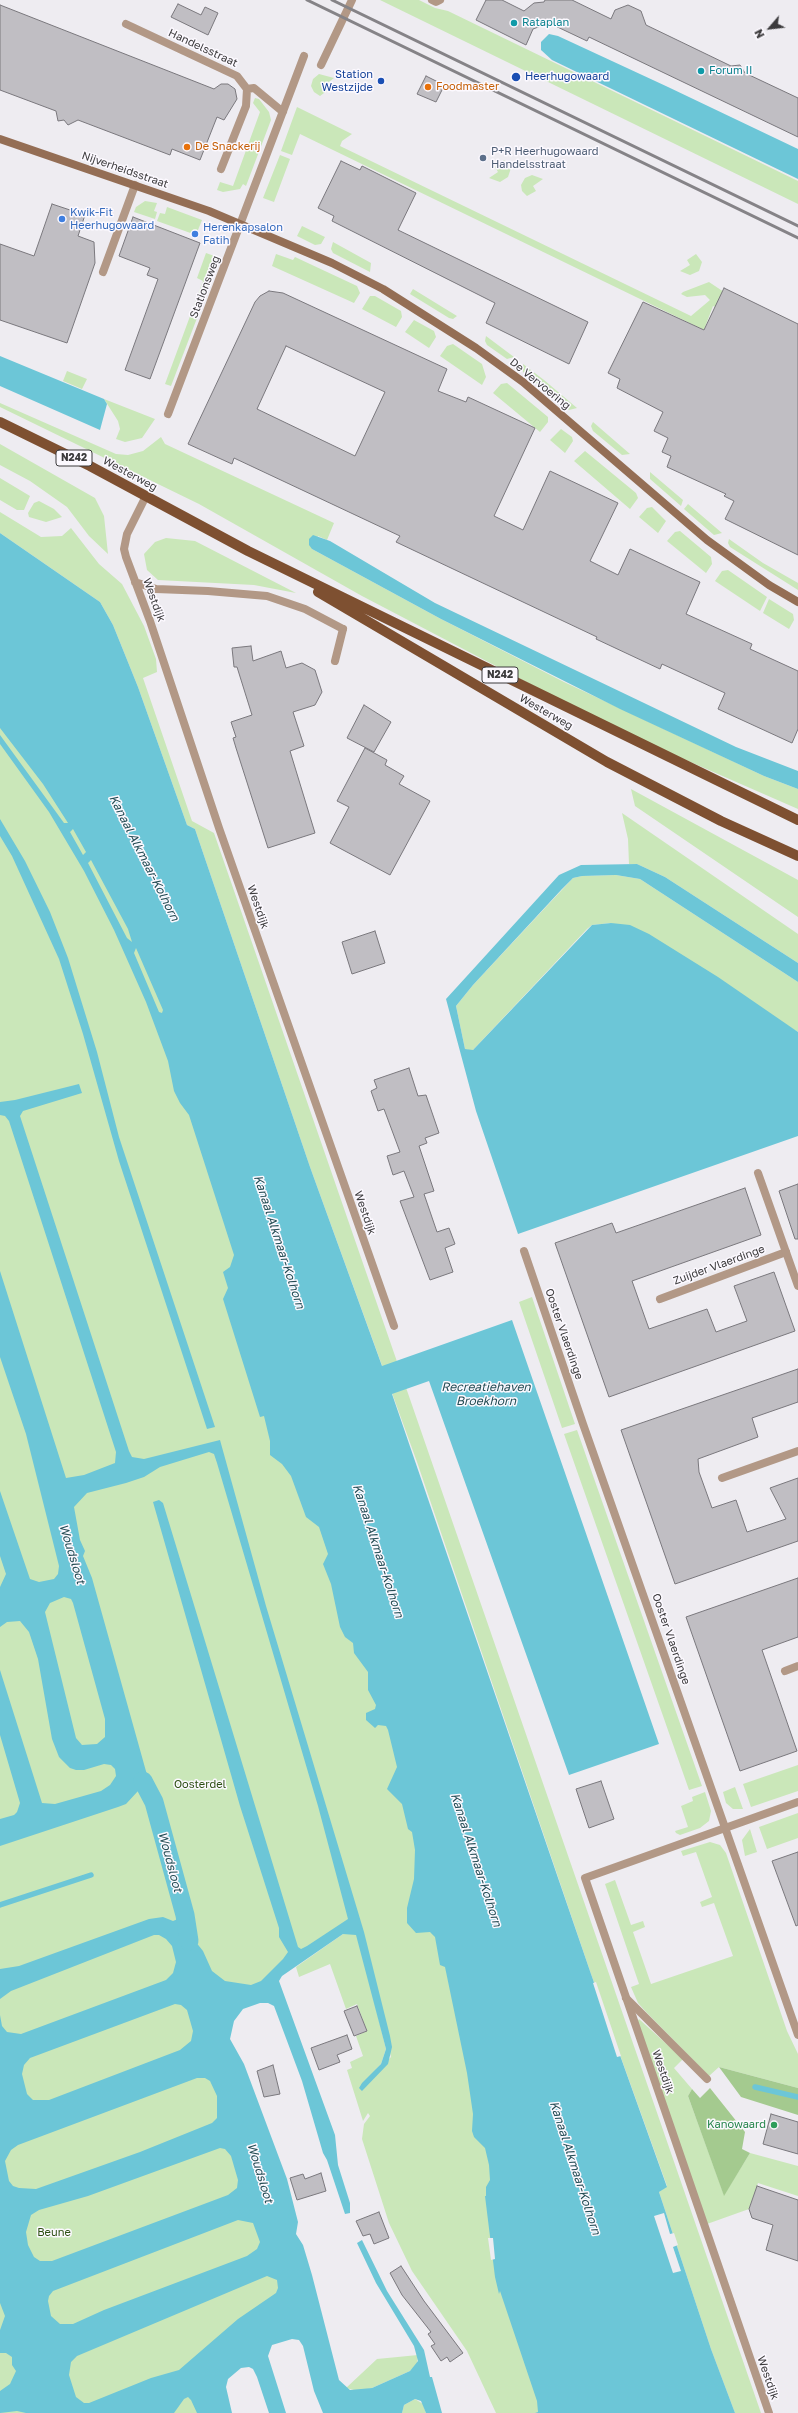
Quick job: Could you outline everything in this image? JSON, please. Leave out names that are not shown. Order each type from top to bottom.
[{"type":"main road","name":"Westerweg","points":[[0,422],[146,496],[248,550],[798,820]]},
{"type":"main road","name":"Westerweg","points":[[248,550],[607,762],[721,821],[798,856]]},
{"type":"street","points":[[321,65],[352,0]]},
{"type":"street","points":[[432,0],[436,2],[440,0]]},
{"type":"street","name":"Handelsstraat","points":[[126,24],[237,76],[246,89],[254,88],[283,112]]},
{"type":"street","name":"Stationsweg","points":[[168,414],[304,56]]},
{"type":"street","points":[[222,169],[246,106],[246,89]]},
{"type":"street","name":"Nijverheidsstraat","points":[[0,139],[135,185],[241,225]]},
{"type":"street","points":[[103,272],[135,185]]},
{"type":"street","name":"De Vervoering","points":[[241,225],[326,260],[383,289],[476,348],[523,382],[707,540],[769,585],[798,602]]},
{"type":"street","name":"Westdijk","points":[[146,496],[125,540],[126,557],[394,1326]]},
{"type":"street","points":[[135,582],[156,589],[208,591],[267,596],[305,609],[343,629],[335,661]]},
{"type":"street","points":[[758,1173],[798,1286]]},
{"type":"street","name":"Ooster Vlaerdinge","points":[[524,1251],[798,2035]]},
{"type":"street","name":"Zuijder Vlaerdinge","points":[[660,1298],[786,1252]]},
{"type":"street","points":[[722,1478],[798,1451]]},
{"type":"street","points":[[785,1671],[798,1666]]},
{"type":"street","points":[[725,1828],[798,1802]]},
{"type":"street","name":"Westdijk","points":[[725,1828],[585,1878],[769,2413]]},
{"type":"street","points":[[626,1998],[707,2079]]},
{"type":"green space","points":[[380,0],[419,0],[435,8],[448,11],[798,181],[798,204]]},
{"type":"green space","points":[[319,74],[334,78],[325,85],[328,90],[320,96],[314,92],[311,86],[313,79]]},
{"type":"green space","points":[[255,98],[259,99],[269,112],[271,120],[246,186],[243,184],[240,189],[223,192],[217,190],[220,182],[233,186],[260,112],[253,103]]},
{"type":"green space","points":[[297,107],[352,134],[342,141],[340,146],[691,316],[710,300],[705,295],[687,297],[681,294],[683,292],[709,282],[730,296],[722,310],[713,306],[704,330],[300,134],[292,155],[281,151]]},
{"type":"green space","points":[[280,155],[290,159],[274,202],[263,198]]},
{"type":"green space","points":[[504,160],[511,168],[508,177],[500,182],[489,178],[498,172],[495,167]]},
{"type":"green space","points":[[532,175],[543,179],[533,186],[536,191],[527,196],[522,191],[521,185],[525,178]]},
{"type":"green space","points":[[145,201],[157,203],[154,211],[157,212],[155,219],[134,212],[136,207]]},
{"type":"green space","points":[[167,207],[202,220],[196,235],[157,221],[160,213],[165,214]]},
{"type":"green space","points":[[302,226],[325,237],[321,244],[315,245],[297,236]]},
{"type":"green space","points":[[333,242],[371,263],[370,272],[333,253],[331,249]]},
{"type":"green space","points":[[206,253],[220,258],[171,386],[165,384],[203,281],[197,278]]},
{"type":"green space","points":[[276,254],[293,260],[295,257],[357,286],[360,293],[354,303],[272,266]]},
{"type":"green space","points":[[696,254],[702,262],[699,271],[690,275],[680,271],[690,265],[687,260]]},
{"type":"green space","points":[[413,289],[457,316],[453,319],[449,318],[410,294]]},
{"type":"green space","points":[[370,296],[375,296],[401,311],[402,317],[396,327],[362,309]]},
{"type":"green space","points":[[414,320],[434,331],[436,337],[429,348],[405,332]]},
{"type":"green space","points":[[486,336],[514,357],[507,359],[487,345],[485,341]]},
{"type":"green space","points":[[453,344],[482,364],[486,377],[482,385],[440,356],[447,346]]},
{"type":"green space","points":[[523,364],[577,408],[569,410],[523,372]]},
{"type":"green space","points":[[67,371],[87,379],[82,389],[63,381]]},
{"type":"green space","points":[[507,383],[548,417],[548,422],[540,432],[493,393],[501,384]]},
{"type":"green space","points":[[104,399],[155,419],[142,438],[125,442],[116,439],[120,429],[118,421]]},
{"type":"green space","points":[[0,403],[116,454],[128,455],[143,451],[161,437],[165,444],[334,523],[327,540],[318,536],[312,549],[441,619],[564,682],[764,776],[798,789],[798,809],[647,743],[536,687],[362,596],[199,504],[0,407]]},
{"type":"green space","points":[[593,422],[630,454],[622,455],[593,431],[591,426]]},
{"type":"green space","points":[[561,429],[572,437],[573,441],[565,453],[550,440]]},
{"type":"green space","points":[[0,444],[95,498],[104,516],[108,554],[89,536],[67,507],[30,481],[0,465]]},
{"type":"green space","points":[[585,451],[636,493],[638,498],[630,509],[574,461]]},
{"type":"green space","points":[[650,472],[683,500],[681,506],[650,479]]},
{"type":"green space","points":[[0,478],[30,496],[24,510],[17,510],[0,500]]},
{"type":"green space","points":[[39,501],[54,509],[62,517],[46,522],[29,517],[28,513],[34,503]]},
{"type":"green space","points":[[688,504],[722,533],[714,535],[684,509]]},
{"type":"green space","points":[[652,507],[666,521],[658,533],[639,517],[647,508]]},
{"type":"green space","points":[[0,512],[41,537],[62,536],[71,528],[99,564],[122,584],[144,626],[156,659],[157,672],[143,678],[192,821],[214,833],[761,2413],[735,2413],[711,2349],[659,2192],[667,2186],[591,1974],[417,1462],[310,1167],[195,829],[187,825],[138,687],[113,625],[100,602],[0,533]]},
{"type":"green space","points":[[680,531],[711,557],[712,564],[706,573],[667,541],[675,532]]},
{"type":"green space","points":[[166,538],[195,541],[296,593],[254,585],[158,580],[147,570],[144,554],[155,542]]},
{"type":"green space","points":[[729,539],[763,563],[798,583],[798,590],[730,547],[728,543]]},
{"type":"green space","points":[[728,570],[767,597],[760,611],[715,581],[722,571]]},
{"type":"green space","points":[[769,599],[793,614],[794,620],[789,629],[763,613]]},
{"type":"green space","name":"Oosterdel","points":[[0,720],[63,802],[169,1007],[391,1723],[548,2413],[496,2413],[467,2351],[412,2271],[389,2223],[362,2139],[364,2124],[370,2116],[368,2113],[363,2121],[347,2070],[352,2068],[350,2062],[363,2056],[356,2036],[367,2031],[357,2004],[346,2009],[330,1964],[299,1977],[296,1967],[343,1934],[353,1933],[358,1936],[386,2049],[381,2064],[360,2088],[391,2057],[358,1926],[341,1932],[212,2026],[313,2318],[200,2388],[207,2413],[0,2413]]},
{"type":"green space","points":[[631,789],[798,880],[798,917],[635,806]]},
{"type":"green space","points":[[622,813],[798,934],[798,963],[665,877],[637,864],[629,864],[628,839]]},
{"type":"green space","points":[[616,875],[640,879],[798,982],[798,1032],[611,923],[592,925],[587,929],[472,1051],[465,1049],[456,1006],[473,985],[573,878],[582,876]]},
{"type":"green space","points":[[532,1297],[575,1424],[562,1428],[519,1302]]},
{"type":"green space","points":[[577,1430],[702,1786],[689,1790],[564,1434]]},
{"type":"green space","points":[[798,1765],[798,1791],[751,1807],[743,1784]]},
{"type":"green space","points":[[735,1787],[743,1809],[733,1809],[726,1803],[723,1792]]},
{"type":"green space","points":[[705,1792],[711,1811],[709,1821],[700,1828],[680,1835],[676,1833],[675,1831],[688,1827],[681,1806],[693,1801],[692,1797]]},
{"type":"green space","points":[[798,1813],[798,1838],[767,1849],[759,1827]]},
{"type":"green space","points":[[750,1829],[757,1852],[745,1856],[742,1840]]},
{"type":"green space","points":[[710,1842],[720,1845],[726,1853],[787,2031],[798,2054],[798,2088],[719,2067],[709,2076],[638,2003],[631,1987],[639,1984],[605,1884],[615,1880],[631,1925],[643,1921],[645,1927],[633,1932],[651,1984],[733,1956],[714,1903],[702,1907],[700,1902],[712,1897],[696,1852],[683,1856],[681,1851]]},
{"type":"green space","points":[[639,2019],[683,2059],[674,2068],[692,2089],[688,2096],[724,2195],[750,2153],[798,2166],[798,2196],[758,2183],[749,2209],[707,2224],[637,2022]]},
{"type":"green space","points":[[719,2067],[798,2088],[798,2115],[741,2097]]},
{"type":"green space","points":[[710,2088],[745,2132],[742,2149],[750,2153],[724,2196],[688,2096],[692,2089],[700,2098]]},
{"type":"green space","points":[[418,2355],[417,2366],[410,2371],[372,2388],[358,2391],[346,2388],[377,2359]]},
{"type":"green space","points":[[415,2399],[423,2404],[426,2413],[402,2413],[404,2405]]},
{"type":"water","points":[[549,34],[558,36],[798,149],[798,179],[552,60],[541,50],[541,42]]},
{"type":"water","points":[[0,356],[104,399],[107,404],[100,430],[0,386]]},
{"type":"water","points":[[0,533],[100,602],[113,625],[138,687],[187,825],[195,829],[310,1167],[382,1366],[512,1320],[659,1744],[569,1775],[429,1381],[392,1394],[591,1974],[667,2187],[659,2192],[711,2349],[735,2413],[535,2413],[538,2412],[537,2401],[500,2291],[499,2294],[495,2277],[485,2196],[486,2187],[490,2180],[489,2165],[485,2148],[474,2137],[472,2131],[473,2114],[467,2073],[445,1967],[440,1965],[435,1937],[430,1932],[416,1933],[407,1923],[407,1908],[414,1879],[415,1850],[412,1832],[408,1829],[402,1804],[387,1789],[397,1767],[388,1730],[386,1726],[378,1725],[375,1728],[366,1720],[366,1713],[375,1709],[376,1705],[368,1690],[368,1672],[354,1653],[353,1643],[345,1637],[340,1627],[331,1584],[323,1564],[328,1554],[319,1527],[306,1517],[291,1476],[282,1464],[270,1455],[270,1441],[264,1416],[260,1417],[223,1299],[228,1288],[223,1272],[230,1267],[234,1255],[189,1115],[180,1103],[174,1091],[168,1061],[146,1002],[114,930],[84,871],[49,812],[0,744],[0,735],[64,823],[68,823],[43,784],[0,728]],"holes":[[[73,829],[86,852],[83,855],[70,832]],[[91,860],[128,929],[132,942],[127,938],[88,863]],[[136,948],[163,1010],[162,1013],[159,1012],[134,953]]]},
{"type":"water","points":[[313,535],[330,541],[435,603],[736,747],[798,771],[798,789],[764,776],[620,709],[441,619],[312,549],[309,545],[309,539]]},
{"type":"water","points":[[0,819],[25,861],[50,912],[68,958],[97,1052],[119,1137],[215,1427],[207,1429],[119,1161],[83,1034],[59,959],[12,856],[0,836]]},
{"type":"water","points":[[637,864],[665,877],[798,963],[798,982],[640,879],[616,875],[582,876],[573,878],[562,889],[473,985],[456,1006],[465,1049],[473,1050],[592,925],[611,923],[630,925],[649,934],[718,977],[798,1032],[798,1136],[518,1234],[476,1111],[446,999],[559,875],[581,865]]},
{"type":"water","points":[[79,1084],[82,1093],[23,1111],[20,1116],[132,1457],[144,1459],[220,1440],[266,1606],[364,1932],[392,2047],[388,2064],[362,2091],[359,2088],[381,2064],[386,2049],[356,1935],[343,1934],[282,1976],[279,1981],[335,2135],[338,2165],[350,2203],[350,2213],[345,2214],[327,2160],[323,2153],[302,2081],[274,2006],[268,2003],[260,2003],[243,2009],[234,2021],[230,2039],[244,2064],[287,2179],[298,2222],[296,2234],[303,2245],[312,2275],[339,2380],[350,2390],[372,2388],[410,2371],[418,2361],[414,2346],[376,2283],[357,2243],[362,2240],[387,2291],[424,2350],[430,2377],[432,2377],[442,2413],[426,2413],[421,2401],[415,2399],[404,2405],[402,2413],[323,2413],[314,2391],[303,2346],[299,2340],[292,2339],[272,2345],[268,2356],[286,2413],[269,2413],[257,2377],[253,2369],[249,2367],[241,2368],[228,2379],[226,2387],[232,2413],[197,2413],[188,2397],[184,2399],[174,2413],[26,2413],[17,2411],[0,2413],[0,2391],[10,2384],[16,2371],[12,2365],[12,2357],[6,2353],[0,2353],[0,2330],[5,2316],[0,2303],[0,2015],[2,2026],[7,2032],[21,2034],[166,1980],[173,1973],[176,1962],[172,1946],[166,1939],[159,1935],[154,1935],[11,1991],[0,1999],[0,1969],[19,1966],[149,1919],[163,1917],[173,1921],[190,1914],[191,1928],[195,1941],[203,1951],[212,1971],[225,1981],[251,1985],[261,1981],[288,1952],[279,1937],[279,1928],[240,1806],[153,1502],[159,1500],[163,1503],[298,1947],[301,1949],[307,1946],[348,1919],[318,1806],[217,1463],[214,1454],[209,1452],[160,1467],[144,1477],[87,1493],[74,1507],[80,1540],[85,1551],[83,1556],[92,1578],[149,1782],[158,1800],[150,1810],[141,1793],[138,1791],[126,1804],[0,1846],[0,1819],[14,1815],[17,1812],[20,1803],[0,1735],[0,1670],[42,1803],[55,1804],[101,1791],[110,1785],[116,1776],[115,1769],[111,1765],[104,1764],[84,1770],[76,1770],[70,1768],[59,1757],[52,1739],[38,1659],[29,1632],[20,1621],[7,1622],[0,1627],[0,1587],[6,1574],[0,1556],[0,1491],[30,1579],[39,1582],[54,1579],[58,1574],[59,1566],[26,1434],[0,1357],[0,1271],[66,1478],[84,1475],[115,1463],[116,1452],[9,1121],[5,1116],[0,1115],[0,1102],[15,1100]],"holes":[[[64,1597],[71,1599],[73,1603],[105,1719],[105,1737],[97,1744],[82,1745],[76,1738],[45,1612],[50,1603]],[[175,2004],[181,2005],[187,2010],[193,2031],[191,2041],[180,2050],[49,2100],[33,2100],[27,2094],[22,2074],[24,2065],[30,2058]],[[197,2078],[205,2078],[210,2081],[217,2096],[217,2118],[212,2123],[140,2152],[36,2189],[19,2188],[13,2186],[9,2181],[5,2161],[11,2150],[18,2145]],[[220,2148],[225,2149],[231,2156],[238,2180],[237,2188],[228,2195],[52,2261],[40,2261],[34,2257],[28,2245],[26,2232],[31,2215],[39,2210],[88,2196]],[[238,2220],[253,2223],[260,2242],[257,2249],[247,2256],[104,2310],[73,2324],[60,2324],[51,2316],[48,2301],[49,2296],[53,2291]],[[267,2276],[277,2280],[278,2288],[276,2293],[238,2319],[179,2370],[151,2378],[89,2403],[84,2403],[76,2397],[69,2375],[71,2362],[77,2356]]]},
{"type":"pier","points":[[596,1982],[621,2056],[617,2057],[593,1983]]},
{"type":"pier","points":[[664,2213],[670,2234],[674,2233],[678,2245],[673,2247],[681,2271],[673,2273],[654,2216]]},
{"type":"pier","points":[[488,2238],[493,2238],[495,2259],[491,2260]]},
{"type":"building","name":"Forum II","points":[[486,0],[502,0],[524,11],[534,3],[544,2],[545,0],[572,0],[611,19],[615,10],[628,5],[641,11],[646,25],[731,66],[740,65],[745,73],[798,98],[798,137],[589,37],[587,41],[549,23],[533,29],[526,45],[476,20]]},
{"type":"building","points":[[178,4],[201,15],[205,7],[218,13],[208,35],[171,17]]},
{"type":"building","points":[[0,5],[214,89],[221,84],[228,84],[235,89],[237,99],[224,120],[217,117],[200,160],[172,149],[170,155],[78,120],[68,125],[64,120],[58,121],[56,111],[0,90]]},
{"type":"building","points":[[426,76],[440,83],[439,85],[443,88],[436,102],[417,94]]},
{"type":"building","points":[[341,161],[360,170],[362,166],[416,193],[398,230],[588,322],[569,364],[486,323],[495,303],[332,221],[334,216],[318,208]]},
{"type":"building","points":[[52,204],[85,215],[78,236],[94,242],[95,263],[67,343],[0,320],[0,244],[34,256]]},
{"type":"building","points":[[133,217],[200,243],[150,379],[125,370],[158,279],[147,275],[150,268],[119,256]]},
{"type":"building","points":[[724,288],[798,324],[798,555],[725,519],[734,501],[724,496],[726,494],[667,467],[671,456],[662,452],[668,438],[654,431],[663,412],[617,388],[620,379],[608,373],[643,302],[704,330]]},
{"type":"building","points":[[269,291],[283,293],[447,369],[438,391],[466,402],[468,397],[535,428],[494,516],[523,530],[550,471],[618,503],[590,561],[618,575],[630,549],[700,582],[686,614],[752,644],[750,649],[798,671],[798,729],[792,743],[718,709],[725,693],[662,664],[660,669],[596,639],[597,637],[396,542],[400,536],[234,458],[232,464],[188,444],[255,302],[260,296]],"holes":[[[286,346],[385,392],[355,456],[257,409]]]},
{"type":"building","points":[[251,646],[253,661],[281,651],[286,668],[302,663],[315,670],[322,692],[315,705],[293,712],[304,746],[290,751],[315,833],[268,848],[233,738],[236,737],[231,722],[252,715],[237,667],[234,667],[232,648]]},
{"type":"building","points":[[364,705],[391,722],[374,752],[347,738]]},
{"type":"building","points":[[365,748],[387,760],[385,765],[404,776],[399,784],[430,801],[390,875],[330,843],[349,807],[337,801]]},
{"type":"building","points":[[375,931],[385,963],[352,974],[342,942]]},
{"type":"building","points":[[409,1068],[418,1096],[426,1095],[439,1133],[425,1138],[427,1143],[419,1146],[434,1191],[424,1194],[437,1232],[449,1228],[455,1244],[445,1248],[453,1272],[430,1280],[400,1201],[414,1197],[404,1171],[393,1175],[387,1156],[400,1152],[384,1109],[378,1111],[371,1091],[377,1088],[374,1080]]},
{"type":"building","points":[[798,1184],[798,1239],[795,1239],[779,1191]]},
{"type":"building","points":[[745,1188],[761,1235],[632,1281],[649,1329],[707,1309],[716,1332],[747,1321],[734,1286],[774,1272],[795,1331],[609,1397],[555,1243],[612,1223],[616,1233]]},
{"type":"building","points":[[798,1369],[798,1402],[752,1418],[758,1437],[698,1459],[699,1472],[712,1508],[736,1500],[747,1532],[786,1519],[770,1488],[798,1478],[798,1541],[675,1584],[621,1430]]},
{"type":"building","points":[[798,1578],[798,1637],[762,1650],[797,1751],[740,1771],[686,1617]]},
{"type":"building","points":[[601,1781],[614,1819],[589,1828],[576,1789]]},
{"type":"building","points":[[798,1852],[798,1925],[796,1926],[772,1861]]},
{"type":"building","points":[[357,2006],[367,2031],[354,2036],[344,2011]]},
{"type":"building","points":[[347,2035],[352,2049],[337,2055],[340,2062],[319,2070],[311,2048]]},
{"type":"building","points":[[273,2065],[280,2094],[264,2097],[257,2071]]},
{"type":"building","points":[[771,2114],[798,2122],[798,2154],[763,2144]]},
{"type":"building","points":[[321,2173],[326,2191],[297,2200],[290,2178],[303,2174],[305,2179]]},
{"type":"building","points":[[757,2186],[798,2200],[798,2261],[766,2250],[773,2225],[752,2218],[749,2209]]},
{"type":"building","points":[[379,2212],[389,2238],[374,2244],[370,2234],[363,2236],[356,2221]]},
{"type":"building","points":[[401,2266],[424,2301],[463,2353],[450,2362],[447,2357],[441,2361],[431,2346],[435,2344],[428,2334],[431,2332],[402,2295],[390,2273]]},
{"type":"waterway","name":"Woudsloot","points":[[143,1781],[154,1802],[185,1915],[189,1941]]},
{"type":"waterway","points":[[0,1905],[91,1875]]},
{"type":"waterway","points":[[755,2087],[798,2097]]},
{"type":"railway","points":[[307,0],[798,238]]},
{"type":"railway","points":[[332,0],[798,226]]},
{"type":"place","name":"Rataplan","points":[[514,23]]},
{"type":"place","name":"Forum II","points":[[701,71]]},
{"type":"place","name":"Heerhugowaard","points":[[516,77]]},
{"type":"place","name":"Station Westzijde","points":[[381,81]]},
{"type":"place","name":"Foodmaster","points":[[428,87]]},
{"type":"place","name":"De Snackerij","points":[[187,147]]},
{"type":"place","name":"P+R Heerhugowaard Handelsstraat","points":[[483,158]]},
{"type":"place","name":"Kwik-Fit Heerhugowaard","points":[[62,219]]},
{"type":"place","name":"Herenkapsalon Fatih","points":[[195,234]]},
{"type":"place","name":"Kanowaard","points":[[774,2125]]},
{"type":"water label","name":"Kanaal Alkmaar-Kolhorn","points":[[144,858]]},
{"type":"water label","name":"Kanaal Alkmaar-Kolhorn","points":[[279,1242]]},
{"type":"water label","name":"Recreatiehaven Broekhorn","points":[[486,1394]]},
{"type":"water label","name":"Kanaal Alkmaar-Kolhorn","points":[[378,1551]]},
{"type":"water label","name":"Kanaal Alkmaar-Kolhorn","points":[[476,1860]]},
{"type":"water label","name":"Kanaal Alkmaar-Kolhorn","points":[[575,2168]]},
{"type":"park label","name":"Beune","points":[[54,2233]]}]
